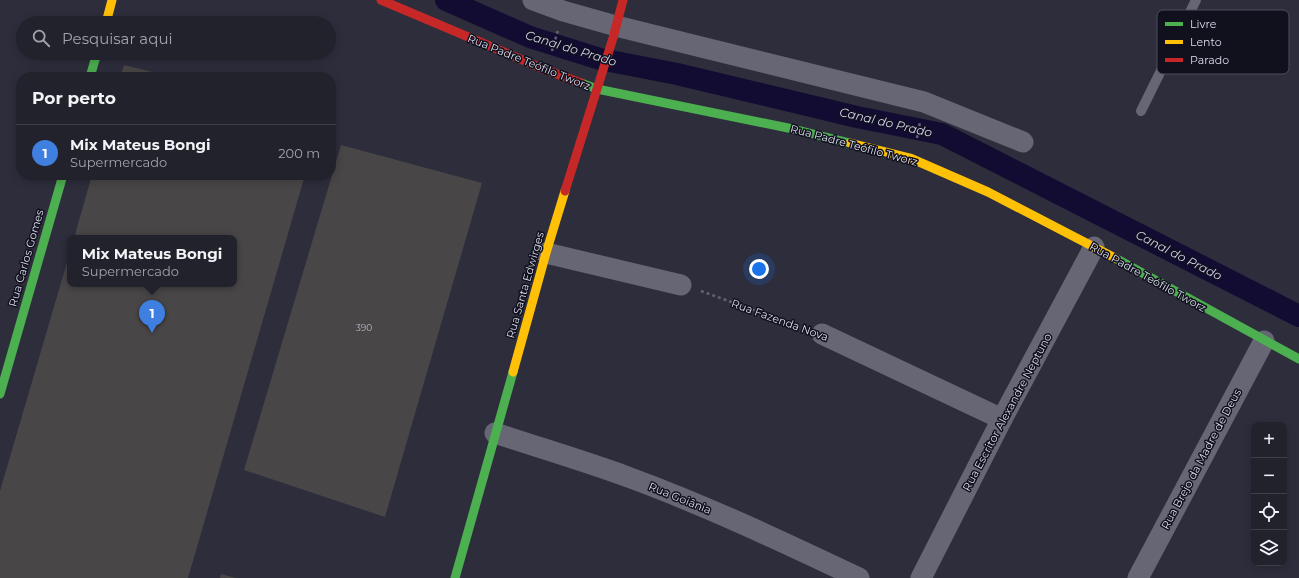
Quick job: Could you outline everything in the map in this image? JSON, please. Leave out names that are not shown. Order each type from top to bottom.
[{"type":"street","points":[[108,16],[112,0]]},
{"type":"street","name":"Rua Padre Teófilo Tworz","points":[[382,0],[546,70],[598,86],[793,129],[910,158],[988,192],[1094,247],[1299,359]]},
{"type":"street","points":[[533,0],[615,32],[924,102],[1023,142]]},
{"type":"street","name":"Rua Santa Edwirges","points":[[454,578],[546,253],[615,32],[623,0]]},
{"type":"street","points":[[91,72],[95,60]]},
{"type":"street","name":"Rua Carlos Gomes","points":[[0,394],[62,180]]},
{"type":"street","name":"Rua Escritor Alexandre Neptuno","points":[[921,578],[1002,420],[1094,247]]},
{"type":"street","points":[[546,253],[681,285]]},
{"type":"street","name":"Rua Fazenda Nova","points":[[822,334],[1002,420]]},
{"type":"street","name":"Rua Brejo da Madre de Deus","points":[[1138,578],[1264,341]]},
{"type":"street","name":"Rua Goiânia","points":[[495,433],[628,477],[687,500],[774,538],[859,578]]},
{"type":"lane","points":[[1191,10],[1196,0]]},
{"type":"lane","points":[[1140,111],[1159,74]]},
{"type":"path","points":[[550,56],[560,25]]},
{"type":"path","name":"Rua Fazenda Nova","points":[[681,285],[822,334]]},
{"type":"building","points":[[124,65],[153,72],[122,72]]},
{"type":"building","points":[[341,145],[482,183],[385,517],[244,470],[331,180],[336,180],[336,162]]},
{"type":"building","points":[[91,180],[304,180],[188,578],[0,578],[0,491],[67,262],[67,287],[237,287],[237,235],[75,235]]},
{"type":"building","points":[[221,574],[236,578],[220,578]]},
{"type":"waterway","name":"Canal do Prado","points":[[446,0],[530,37],[600,59],[677,74],[857,117],[942,134],[1299,316]]},
{"type":"traffic: fast","points":[[91,72],[95,60]]},
{"type":"traffic: fast","points":[[581,83],[597,89],[793,129],[850,143]]},
{"type":"traffic: fast","points":[[0,394],[62,180]]},
{"type":"traffic: fast","points":[[1115,258],[1299,359]]},
{"type":"traffic: fast","points":[[455,578],[513,372]]},
{"type":"traffic: slow","points":[[108,16],[112,0]]},
{"type":"traffic: slow","points":[[850,143],[910,158],[988,192],[1115,258]]},
{"type":"traffic: slow","points":[[513,372],[565,191]]},
{"type":"traffic: jam","points":[[381,0],[546,70],[581,83]]},
{"type":"traffic: jam","points":[[565,191],[613,38],[623,0]]},
{"type":"place","name":"Mix Mateus Bongi","points":[[152,333]]}]
